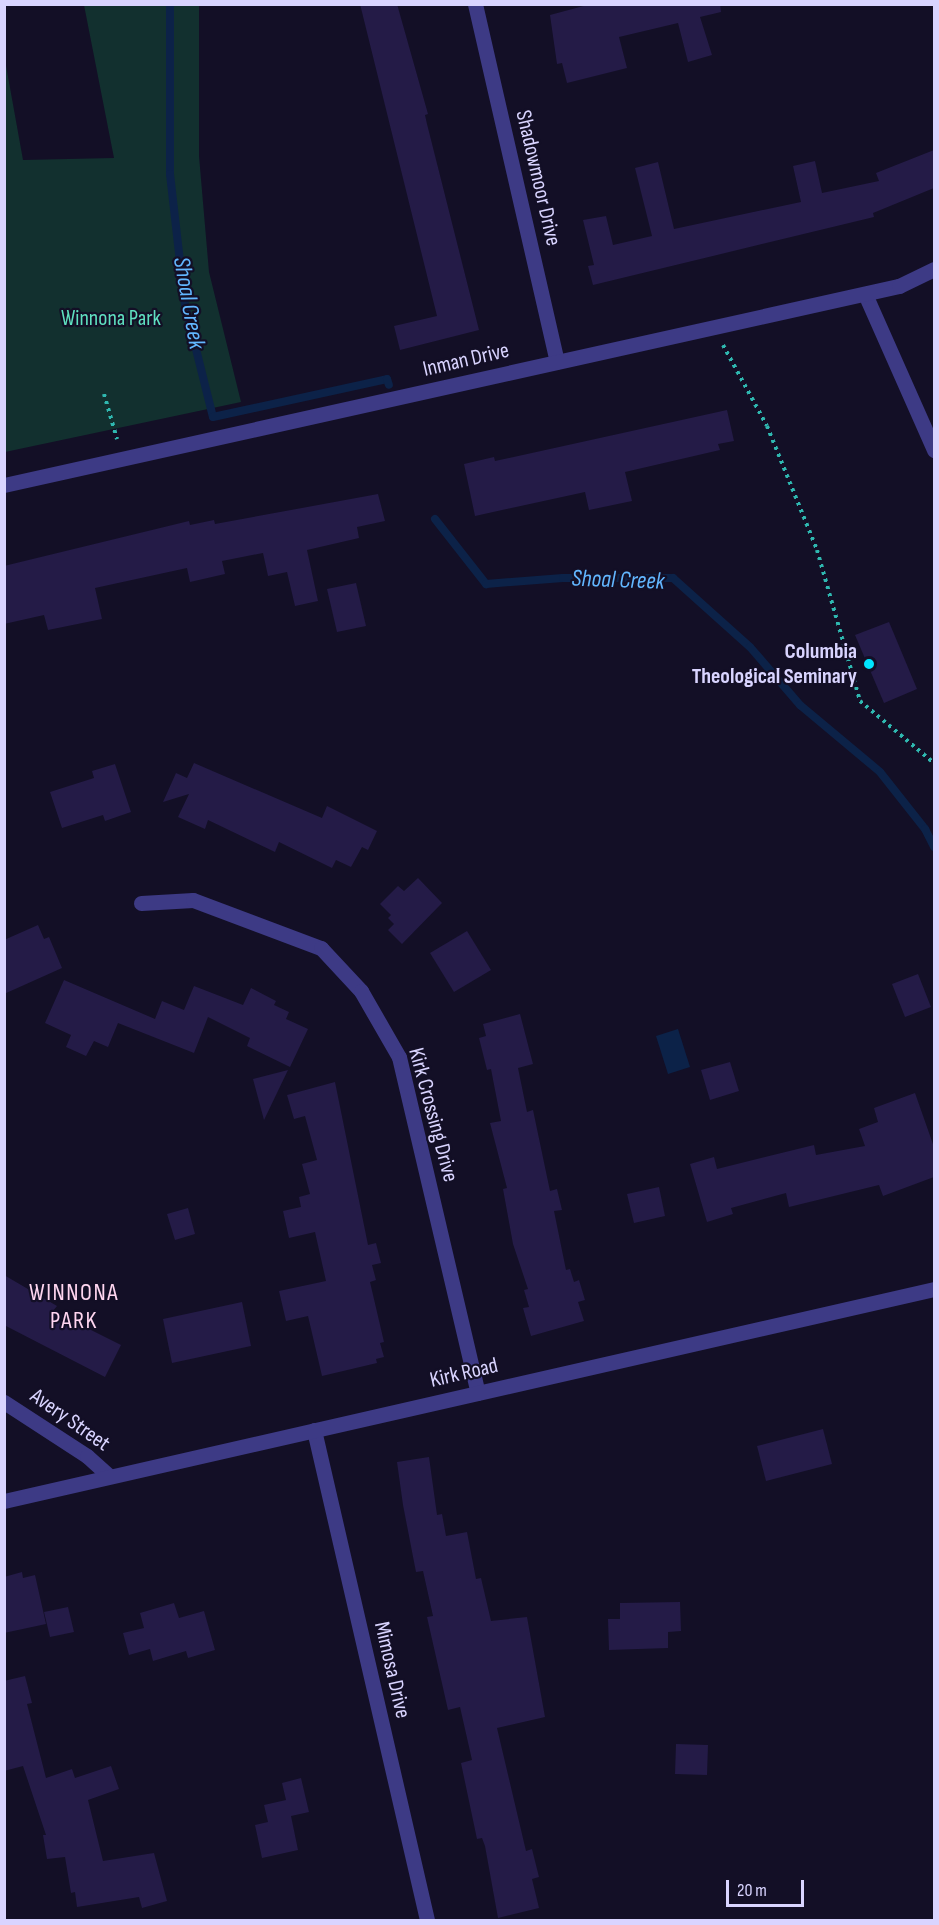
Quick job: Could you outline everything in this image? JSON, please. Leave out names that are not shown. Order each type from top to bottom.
[{"type":"street","name":"Shadowmoor Drive","points":[[474,4],[557,362]]},
{"type":"street","name":"Inman Drive","points":[[4,484],[865,294],[899,286],[934,269]]},
{"type":"street","points":[[865,294],[934,450]]},
{"type":"street","name":"Kirk Crossing Drive","points":[[141,903],[192,900],[321,948],[361,991],[399,1057],[478,1393]]},
{"type":"street","name":"Kirk Road","points":[[4,1501],[934,1289]]},
{"type":"street","name":"Avery Street","points":[[4,1402],[87,1456],[109,1476]]},
{"type":"street","name":"Mimosa Drive","points":[[314,1430],[427,1920]]},
{"type":"path","points":[[714,327],[767,426],[816,550],[860,700],[934,763]]},
{"type":"path","points":[[104,394],[117,440]]},
{"type":"green space","name":"Winnona Park","points":[[84,5],[199,5],[199,156],[209,272],[241,402],[5,452],[5,60],[23,160],[114,158]]},
{"type":"water","points":[[678,1029],[690,1067],[668,1074],[656,1036]]},
{"type":"building","points":[[360,4],[397,4],[428,114],[425,115],[427,124],[479,330],[400,350],[394,326],[437,316]]},
{"type":"building","points":[[591,4],[720,4],[721,12],[700,17],[712,55],[688,62],[678,23],[619,37],[627,68],[567,83],[562,63],[557,64],[550,15]]},
{"type":"building","points":[[934,150],[934,188],[873,213],[874,217],[593,285],[588,266],[594,265],[583,220],[606,216],[613,245],[652,236],[635,168],[658,162],[674,229],[801,202],[793,166],[815,161],[822,193],[879,181],[876,173]]},
{"type":"building","points":[[727,410],[734,441],[718,444],[720,450],[625,472],[632,501],[589,510],[585,492],[475,516],[464,464],[494,457],[495,461]]},
{"type":"building","points":[[378,494],[385,521],[357,527],[359,538],[307,550],[318,601],[295,606],[287,572],[268,576],[263,553],[222,561],[225,574],[190,582],[187,568],[95,588],[102,619],[48,630],[44,615],[4,624],[4,566],[189,521],[190,525],[214,520],[215,524]]},
{"type":"building","points":[[356,583],[366,626],[337,632],[327,589]]},
{"type":"building","points":[[889,622],[917,689],[884,703],[855,635]]},
{"type":"building","points":[[194,763],[322,818],[327,806],[377,831],[368,850],[362,847],[351,867],[336,860],[332,868],[279,842],[275,852],[208,820],[205,829],[178,817],[189,794],[163,802],[176,773],[187,778]]},
{"type":"building","points":[[115,764],[131,812],[105,821],[103,815],[62,828],[50,792],[94,778],[92,771]]},
{"type":"building","points":[[418,878],[442,903],[402,944],[388,930],[394,924],[388,918],[391,915],[380,904],[398,886],[404,891]]},
{"type":"building","points":[[38,925],[44,939],[49,937],[62,968],[4,994],[4,940]]},
{"type":"building","points":[[467,931],[491,970],[454,992],[430,953]]},
{"type":"building","points":[[918,974],[931,1007],[905,1017],[892,984]]},
{"type":"building","points":[[64,980],[155,1019],[162,1001],[184,1010],[194,986],[243,1005],[251,988],[276,1001],[274,1005],[289,1012],[286,1019],[308,1029],[290,1067],[247,1046],[250,1038],[208,1017],[194,1053],[118,1023],[108,1047],[94,1041],[86,1056],[66,1047],[71,1035],[45,1023]]},
{"type":"building","points":[[520,1014],[533,1064],[518,1068],[527,1112],[533,1110],[550,1191],[557,1189],[562,1210],[554,1211],[566,1270],[570,1269],[574,1282],[579,1280],[585,1300],[578,1302],[584,1321],[531,1336],[523,1308],[529,1307],[524,1290],[528,1289],[513,1244],[503,1189],[507,1188],[490,1123],[501,1121],[491,1069],[487,1070],[479,1038],[486,1036],[483,1024]]},
{"type":"building","points":[[730,1062],[739,1091],[710,1100],[701,1070]]},
{"type":"building","points":[[288,1070],[264,1120],[253,1079]]},
{"type":"building","points":[[335,1082],[368,1245],[376,1243],[381,1263],[372,1265],[376,1280],[370,1282],[384,1342],[380,1343],[384,1357],[376,1359],[377,1363],[322,1376],[308,1316],[286,1321],[279,1291],[326,1281],[315,1232],[289,1238],[283,1211],[301,1207],[299,1197],[310,1194],[302,1164],[317,1160],[305,1116],[294,1119],[287,1095]]},
{"type":"building","points":[[915,1093],[934,1147],[934,1177],[883,1196],[879,1185],[789,1207],[786,1193],[731,1208],[733,1214],[707,1222],[690,1164],[714,1157],[717,1169],[814,1145],[816,1155],[865,1146],[859,1129],[878,1122],[874,1108]]},
{"type":"building","points":[[659,1187],[665,1216],[634,1223],[627,1194]]},
{"type":"building","points":[[188,1208],[195,1234],[175,1240],[167,1214]]},
{"type":"building","points":[[4,1275],[57,1306],[53,1311],[121,1345],[105,1377],[4,1325]]},
{"type":"building","points":[[242,1302],[251,1346],[172,1363],[163,1319]]},
{"type":"building","points":[[823,1429],[832,1464],[766,1481],[757,1446]]},
{"type":"building","points":[[429,1457],[437,1515],[442,1514],[446,1536],[467,1532],[476,1579],[481,1578],[491,1621],[527,1617],[545,1717],[497,1728],[526,1851],[532,1849],[539,1877],[532,1879],[539,1908],[498,1918],[485,1846],[482,1838],[477,1839],[461,1763],[472,1760],[460,1707],[448,1710],[427,1617],[433,1616],[423,1571],[416,1572],[403,1505],[397,1462]]},
{"type":"building","points":[[22,1572],[23,1578],[35,1575],[46,1624],[4,1633],[4,1577]]},
{"type":"building","points":[[680,1602],[681,1631],[668,1632],[668,1648],[609,1650],[608,1619],[620,1619],[620,1603]]},
{"type":"building","points":[[174,1603],[179,1618],[204,1611],[215,1650],[188,1658],[186,1651],[153,1661],[150,1649],[129,1655],[123,1633],[144,1628],[140,1613]]},
{"type":"building","points":[[68,1607],[74,1632],[50,1637],[44,1612]]},
{"type":"building","points":[[25,1676],[32,1703],[27,1704],[46,1778],[72,1769],[75,1778],[111,1766],[119,1789],[88,1800],[103,1861],[154,1853],[167,1901],[142,1908],[139,1897],[77,1907],[75,1892],[71,1893],[65,1857],[47,1859],[43,1835],[46,1835],[23,1766],[4,1771],[4,1681]]},
{"type":"building","points":[[676,1744],[708,1745],[707,1775],[675,1774]]},
{"type":"building","points":[[301,1778],[309,1812],[291,1816],[298,1850],[262,1858],[255,1825],[268,1822],[264,1805],[286,1800],[282,1783]]},
{"type":"waterway","name":"Shoal Creek","points":[[170,4],[170,174],[185,305],[213,417],[387,379],[389,385]]},
{"type":"waterway","name":"Shoal Creek","points":[[435,519],[486,584],[563,578],[673,578],[750,647],[800,705],[880,772],[925,829],[934,847]]},
{"type":"place","name":"Columbia Theological Seminary","points":[[869,664]]},
{"type":"district","name":"WINNONA PARK","points":[[74,1307]]}]
